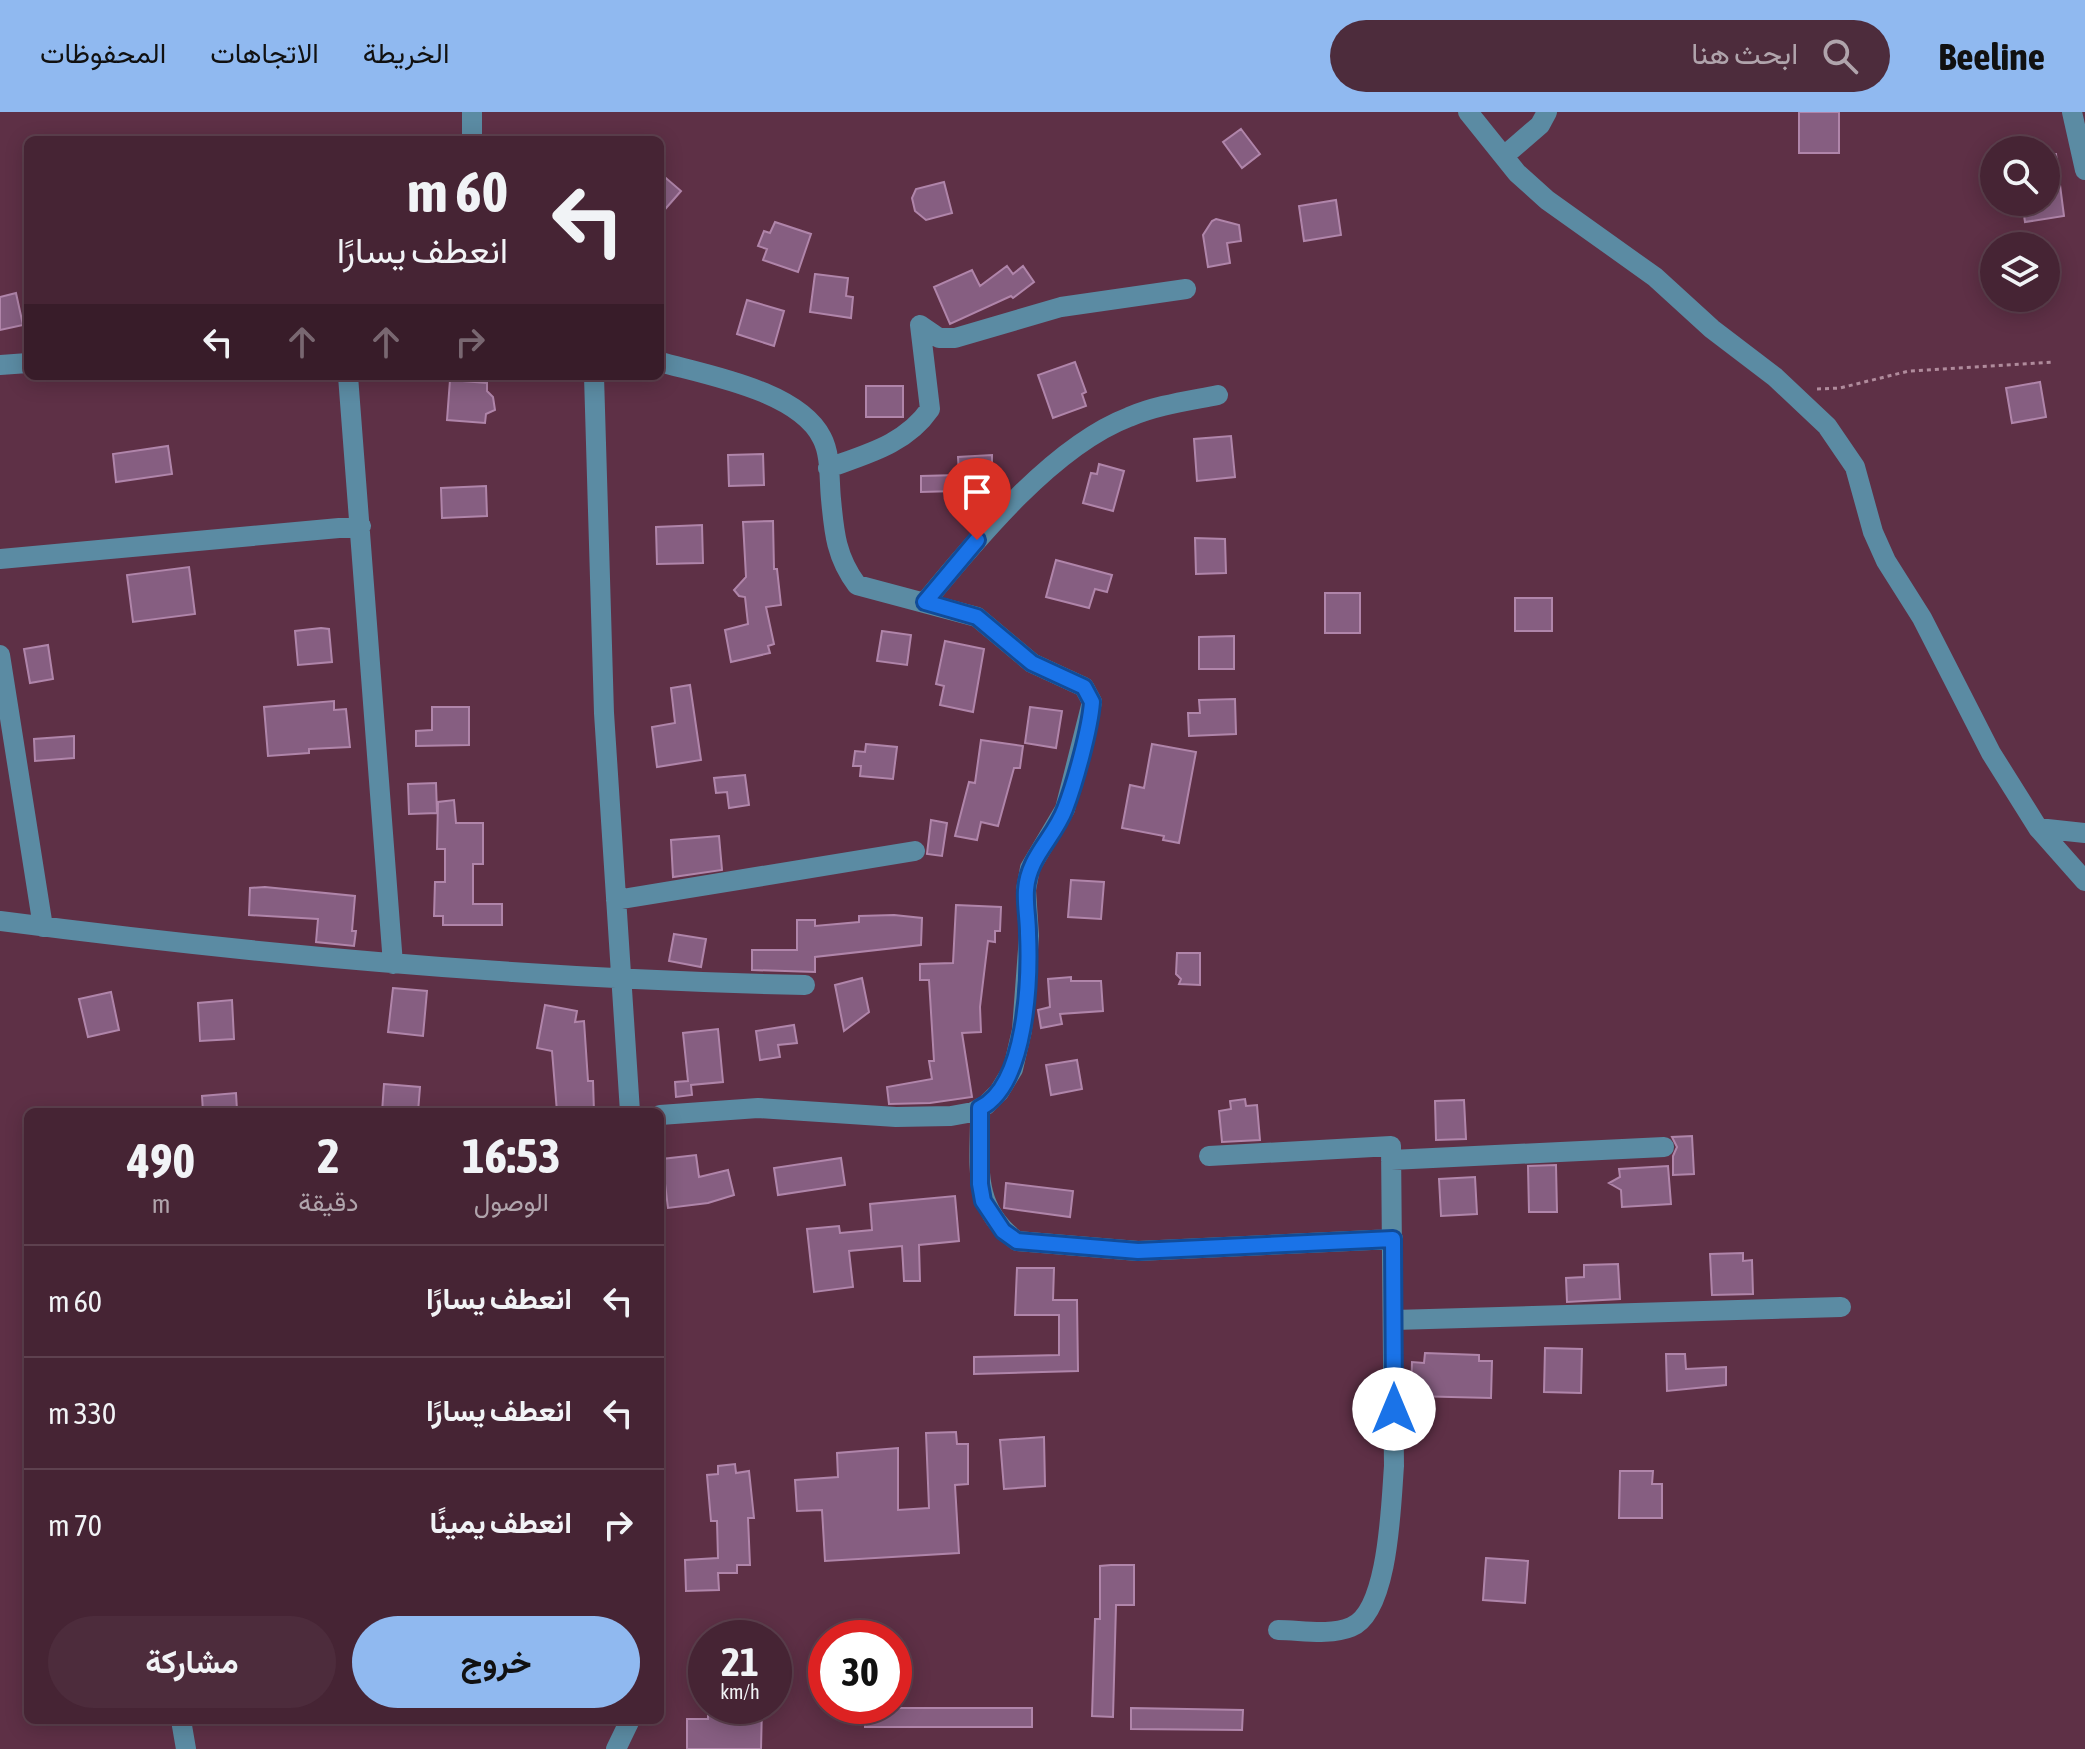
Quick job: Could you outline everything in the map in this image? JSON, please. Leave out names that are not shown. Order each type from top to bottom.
[{"type":"street","points":[[472,112],[472,136]]},
{"type":"street","points":[[1468,112],[1517,173],[1547,200],[1655,277],[1712,329],[1789,391],[1827,426],[1845,448],[1855,467],[1873,532],[1886,561],[1922,618],[1991,753],[2038,828],[2085,881]]},
{"type":"street","points":[[1504,156],[1540,125],[1547,112]]},
{"type":"street","points":[[2072,112],[2085,170]]},
{"type":"street","points":[[828,468],[875,452],[917,429],[930,409],[920,325],[939,338],[955,338],[1061,307],[1186,289]]},
{"type":"street","points":[[0,365],[24,363]]},
{"type":"street","points":[[664,363],[791,404],[810,419],[823,440],[838,554],[857,585],[977,617],[1032,663],[1084,687],[1092,702],[1065,809],[1030,868],[1026,890],[1029,936],[1026,989],[1013,1069],[999,1092],[980,1108],[951,1116],[896,1117],[784,1108],[664,1115]]},
{"type":"street","points":[[348,380],[393,964]]},
{"type":"street","points":[[594,380],[600,610],[630,1108]]},
{"type":"street","points":[[925,602],[977,540],[1037,479],[1094,435],[1125,418],[1153,408],[1218,395]]},
{"type":"street","points":[[0,559],[361,526]]},
{"type":"street","points":[[0,655],[43,927]]},
{"type":"street","points":[[2038,828],[2085,833]]},
{"type":"street","points":[[616,900],[915,851]]},
{"type":"street","points":[[0,921],[393,964],[621,981],[805,985]]},
{"type":"street","points":[[980,1108],[980,1184],[983,1201],[996,1223],[1017,1241],[1138,1251],[1393,1239]]},
{"type":"street","points":[[1209,1156],[1391,1146],[1393,1481],[1382,1569],[1371,1611],[1359,1623],[1336,1631],[1278,1630]]},
{"type":"street","points":[[1391,1160],[1664,1147]]},
{"type":"street","points":[[1394,1320],[1841,1307]]},
{"type":"street","points":[[182,1724],[186,1749]]},
{"type":"street","points":[[616,1749],[628,1724]]},
{"type":"path","points":[[1789,391],[1840,388],[1909,371],[2053,362]]},
{"type":"building","points":[[1799,112],[1839,112],[1839,153],[1799,153]]},
{"type":"building","points":[[1241,129],[1260,154],[1242,168],[1223,142]]},
{"type":"building","points":[[664,176],[681,191],[664,210]]},
{"type":"building","points":[[944,182],[952,213],[926,220],[915,211],[912,198],[916,189]]},
{"type":"building","points":[[2060,185],[2064,216],[2025,222],[2024,216],[2060,216]]},
{"type":"building","points":[[1336,200],[1341,235],[1304,241],[1299,206]]},
{"type":"building","points":[[1216,219],[1239,225],[1241,241],[1227,243],[1230,263],[1208,267],[1203,235]]},
{"type":"building","points":[[775,222],[811,234],[798,272],[763,260],[767,249],[758,246],[764,231],[770,233]]},
{"type":"building","points":[[1007,266],[1013,274],[1023,266],[1034,282],[1013,298],[1011,296],[950,324],[934,287],[972,270],[980,286]]},
{"type":"building","points":[[815,274],[848,278],[846,296],[853,297],[851,318],[810,312]]},
{"type":"building","points":[[16,293],[23,325],[0,330],[0,297]]},
{"type":"building","points":[[747,300],[784,311],[774,346],[737,334]]},
{"type":"building","points":[[1075,362],[1086,392],[1082,394],[1086,406],[1053,418],[1038,375]]},
{"type":"building","points":[[450,380],[487,383],[495,410],[486,414],[485,423],[447,420]]},
{"type":"building","points":[[2040,382],[2046,417],[2012,423],[2006,388]]},
{"type":"building","points":[[866,386],[903,386],[903,417],[866,417]]},
{"type":"building","points":[[1231,436],[1235,477],[1197,481],[1194,439]]},
{"type":"building","points":[[168,446],[172,474],[116,482],[113,454]]},
{"type":"building","points":[[763,454],[764,485],[729,486],[728,455]]},
{"type":"building","points":[[992,455],[992,490],[921,492],[921,476],[959,475],[958,457]]},
{"type":"building","points":[[1099,464],[1124,471],[1113,511],[1083,503],[1091,473],[1097,474]]},
{"type":"building","points":[[486,486],[487,516],[442,518],[441,488]]},
{"type":"building","points":[[773,521],[774,569],[777,569],[781,605],[766,607],[774,644],[768,646],[770,653],[731,662],[725,630],[748,624],[745,597],[734,590],[746,577],[743,522]]},
{"type":"building","points":[[702,525],[703,563],[657,564],[656,527]]},
{"type":"building","points":[[1195,538],[1225,539],[1226,573],[1196,574]]},
{"type":"building","points":[[1056,560],[1112,575],[1107,592],[1095,589],[1089,608],[1046,597]]},
{"type":"building","points":[[189,567],[195,614],[133,622],[127,575]]},
{"type":"building","points":[[1325,593],[1360,593],[1360,633],[1325,633]]},
{"type":"building","points":[[1515,598],[1552,598],[1552,631],[1515,631]]},
{"type":"building","points":[[329,629],[332,662],[298,665],[295,631]]},
{"type":"building","points":[[882,631],[911,635],[907,665],[877,661]]},
{"type":"building","points":[[1234,636],[1234,669],[1199,669],[1199,637]]},
{"type":"building","points":[[945,641],[984,649],[973,712],[940,705],[944,686],[936,684]]},
{"type":"building","points":[[48,645],[53,679],[30,683],[24,649]]},
{"type":"building","points":[[690,685],[701,760],[657,767],[652,727],[675,723],[671,688]]},
{"type":"building","points":[[1235,699],[1236,734],[1189,736],[1188,713],[1200,713],[1199,700]]},
{"type":"building","points":[[334,701],[334,710],[346,709],[350,747],[309,749],[309,753],[268,756],[264,707]]},
{"type":"building","points":[[432,707],[469,707],[469,745],[416,746],[416,731],[432,730]]},
{"type":"building","points":[[1030,707],[1062,711],[1056,748],[1025,743]]},
{"type":"building","points":[[74,736],[74,758],[35,761],[34,739]]},
{"type":"building","points":[[981,740],[1023,746],[1020,768],[1014,768],[998,826],[981,822],[977,840],[955,836],[969,782],[975,783]]},
{"type":"building","points":[[866,744],[897,747],[893,779],[860,776],[861,766],[853,766],[855,751],[865,752]]},
{"type":"building","points":[[1152,744],[1196,752],[1179,843],[1163,840],[1164,836],[1122,828],[1130,785],[1144,788]]},
{"type":"building","points":[[745,775],[749,805],[729,808],[727,792],[716,793],[714,778]]},
{"type":"building","points":[[436,783],[437,813],[409,814],[408,784]]},
{"type":"building","points":[[454,800],[456,823],[483,823],[483,864],[473,864],[473,904],[502,904],[502,925],[443,925],[443,916],[434,916],[435,882],[445,882],[445,849],[437,849],[438,802]]},
{"type":"building","points":[[931,820],[947,823],[942,856],[927,854]]},
{"type":"building","points":[[719,836],[722,870],[673,877],[671,840]]},
{"type":"building","points":[[1071,880],[1104,882],[1101,919],[1068,917]]},
{"type":"building","points":[[250,888],[355,896],[354,946],[316,942],[318,919],[249,915]]},
{"type":"building","points":[[956,905],[1001,907],[1000,931],[995,931],[995,942],[988,941],[980,1007],[981,1032],[962,1033],[972,1097],[930,1103],[889,1104],[887,1087],[932,1079],[929,1061],[934,1061],[929,980],[920,980],[920,964],[953,963]]},
{"type":"building","points":[[859,916],[922,918],[921,945],[815,957],[815,972],[752,970],[752,950],[797,950],[797,920],[815,920],[815,926],[859,922]]},
{"type":"building","points":[[674,934],[706,939],[701,967],[669,961]]},
{"type":"building","points":[[1177,953],[1200,953],[1200,985],[1179,984]]},
{"type":"building","points":[[1071,977],[1071,981],[1101,981],[1103,1011],[1060,1014],[1062,1024],[1041,1028],[1038,1010],[1050,1007],[1048,979]]},
{"type":"building","points":[[862,978],[869,1012],[844,1031],[835,985]]},
{"type":"building","points":[[393,988],[427,991],[423,1036],[388,1032]]},
{"type":"building","points":[[111,992],[119,1030],[88,1037],[79,999]]},
{"type":"building","points":[[232,1000],[234,1039],[200,1041],[198,1003]]},
{"type":"building","points":[[545,1005],[577,1011],[575,1022],[584,1021],[588,1081],[593,1081],[594,1108],[557,1108],[552,1051],[537,1048]]},
{"type":"building","points":[[794,1025],[797,1043],[778,1045],[780,1057],[760,1060],[756,1031]]},
{"type":"building","points":[[718,1029],[723,1082],[691,1085],[692,1095],[676,1097],[675,1082],[688,1081],[683,1033]]},
{"type":"building","points":[[1077,1060],[1082,1089],[1051,1095],[1046,1065]]},
{"type":"building","points":[[384,1084],[420,1087],[418,1108],[382,1108]]},
{"type":"building","points":[[236,1093],[237,1108],[203,1108],[202,1096]]},
{"type":"building","points":[[1245,1099],[1246,1106],[1257,1105],[1260,1140],[1222,1142],[1219,1111],[1231,1109],[1230,1101]]},
{"type":"building","points":[[1464,1100],[1466,1139],[1436,1140],[1435,1101]]},
{"type":"building","points":[[1692,1136],[1694,1174],[1673,1175],[1673,1156],[1677,1147],[1672,1137]]},
{"type":"building","points":[[696,1155],[699,1177],[728,1170],[734,1195],[708,1203],[668,1208],[664,1159]]},
{"type":"building","points":[[841,1158],[845,1185],[778,1195],[774,1168]]},
{"type":"building","points":[[1556,1165],[1557,1212],[1529,1212],[1528,1166]]},
{"type":"building","points":[[1668,1166],[1671,1204],[1622,1207],[1621,1190],[1609,1183],[1620,1177],[1619,1169]]},
{"type":"building","points":[[1475,1177],[1477,1214],[1441,1216],[1439,1179]]},
{"type":"building","points":[[1006,1183],[1073,1191],[1070,1217],[1004,1208]]},
{"type":"building","points":[[955,1196],[959,1241],[919,1245],[920,1281],[904,1281],[902,1246],[849,1251],[853,1287],[814,1292],[807,1229],[839,1226],[840,1233],[872,1230],[870,1204]]},
{"type":"building","points":[[1743,1253],[1743,1261],[1752,1260],[1753,1294],[1712,1295],[1710,1254]]},
{"type":"building","points":[[1618,1264],[1620,1299],[1567,1302],[1566,1278],[1584,1277],[1584,1265]]},
{"type":"building","points":[[1017,1268],[1054,1268],[1053,1300],[1077,1300],[1078,1371],[974,1374],[974,1357],[1059,1355],[1059,1315],[1015,1315]]},
{"type":"building","points":[[1545,1348],[1582,1349],[1581,1393],[1544,1392]]},
{"type":"building","points":[[1425,1353],[1479,1355],[1479,1361],[1492,1361],[1491,1398],[1411,1396],[1412,1362],[1424,1363]]},
{"type":"building","points":[[1666,1354],[1685,1354],[1686,1369],[1726,1367],[1726,1385],[1667,1391]]},
{"type":"building","points":[[956,1432],[957,1444],[968,1444],[968,1484],[955,1485],[959,1553],[825,1561],[822,1510],[797,1511],[795,1480],[838,1477],[837,1453],[898,1448],[898,1510],[929,1508],[926,1433]]},
{"type":"building","points":[[1044,1437],[1045,1486],[1004,1489],[1000,1440]]},
{"type":"building","points":[[735,1464],[736,1473],[749,1471],[754,1518],[748,1518],[750,1565],[737,1565],[737,1573],[718,1573],[719,1590],[686,1591],[685,1560],[718,1558],[717,1521],[711,1521],[707,1475],[718,1474],[718,1466]]},
{"type":"building","points":[[1620,1471],[1653,1471],[1652,1484],[1662,1484],[1662,1518],[1619,1518]]},
{"type":"building","points":[[1486,1558],[1528,1561],[1525,1603],[1483,1600]]},
{"type":"building","points":[[1134,1565],[1134,1605],[1116,1605],[1113,1717],[1092,1716],[1095,1619],[1100,1619],[1100,1566]]},
{"type":"building","points":[[912,1708],[1032,1708],[1032,1727],[865,1727],[865,1724],[912,1724]]},
{"type":"building","points":[[1131,1708],[1243,1710],[1242,1730],[1131,1729]]},
{"type":"building","points":[[687,1719],[688,1724],[762,1724],[761,1749],[687,1749]]},
{"type":"route","points":[[977,540],[925,602],[977,617],[1032,663],[1084,687],[1092,702],[1065,809],[1030,868],[1026,890],[1029,936],[1026,989],[1022,1030],[1013,1069],[999,1092],[980,1108],[980,1184],[989,1214],[1003,1231],[1017,1241],[1111,1250],[1190,1250],[1393,1239],[1394,1409]]}]
